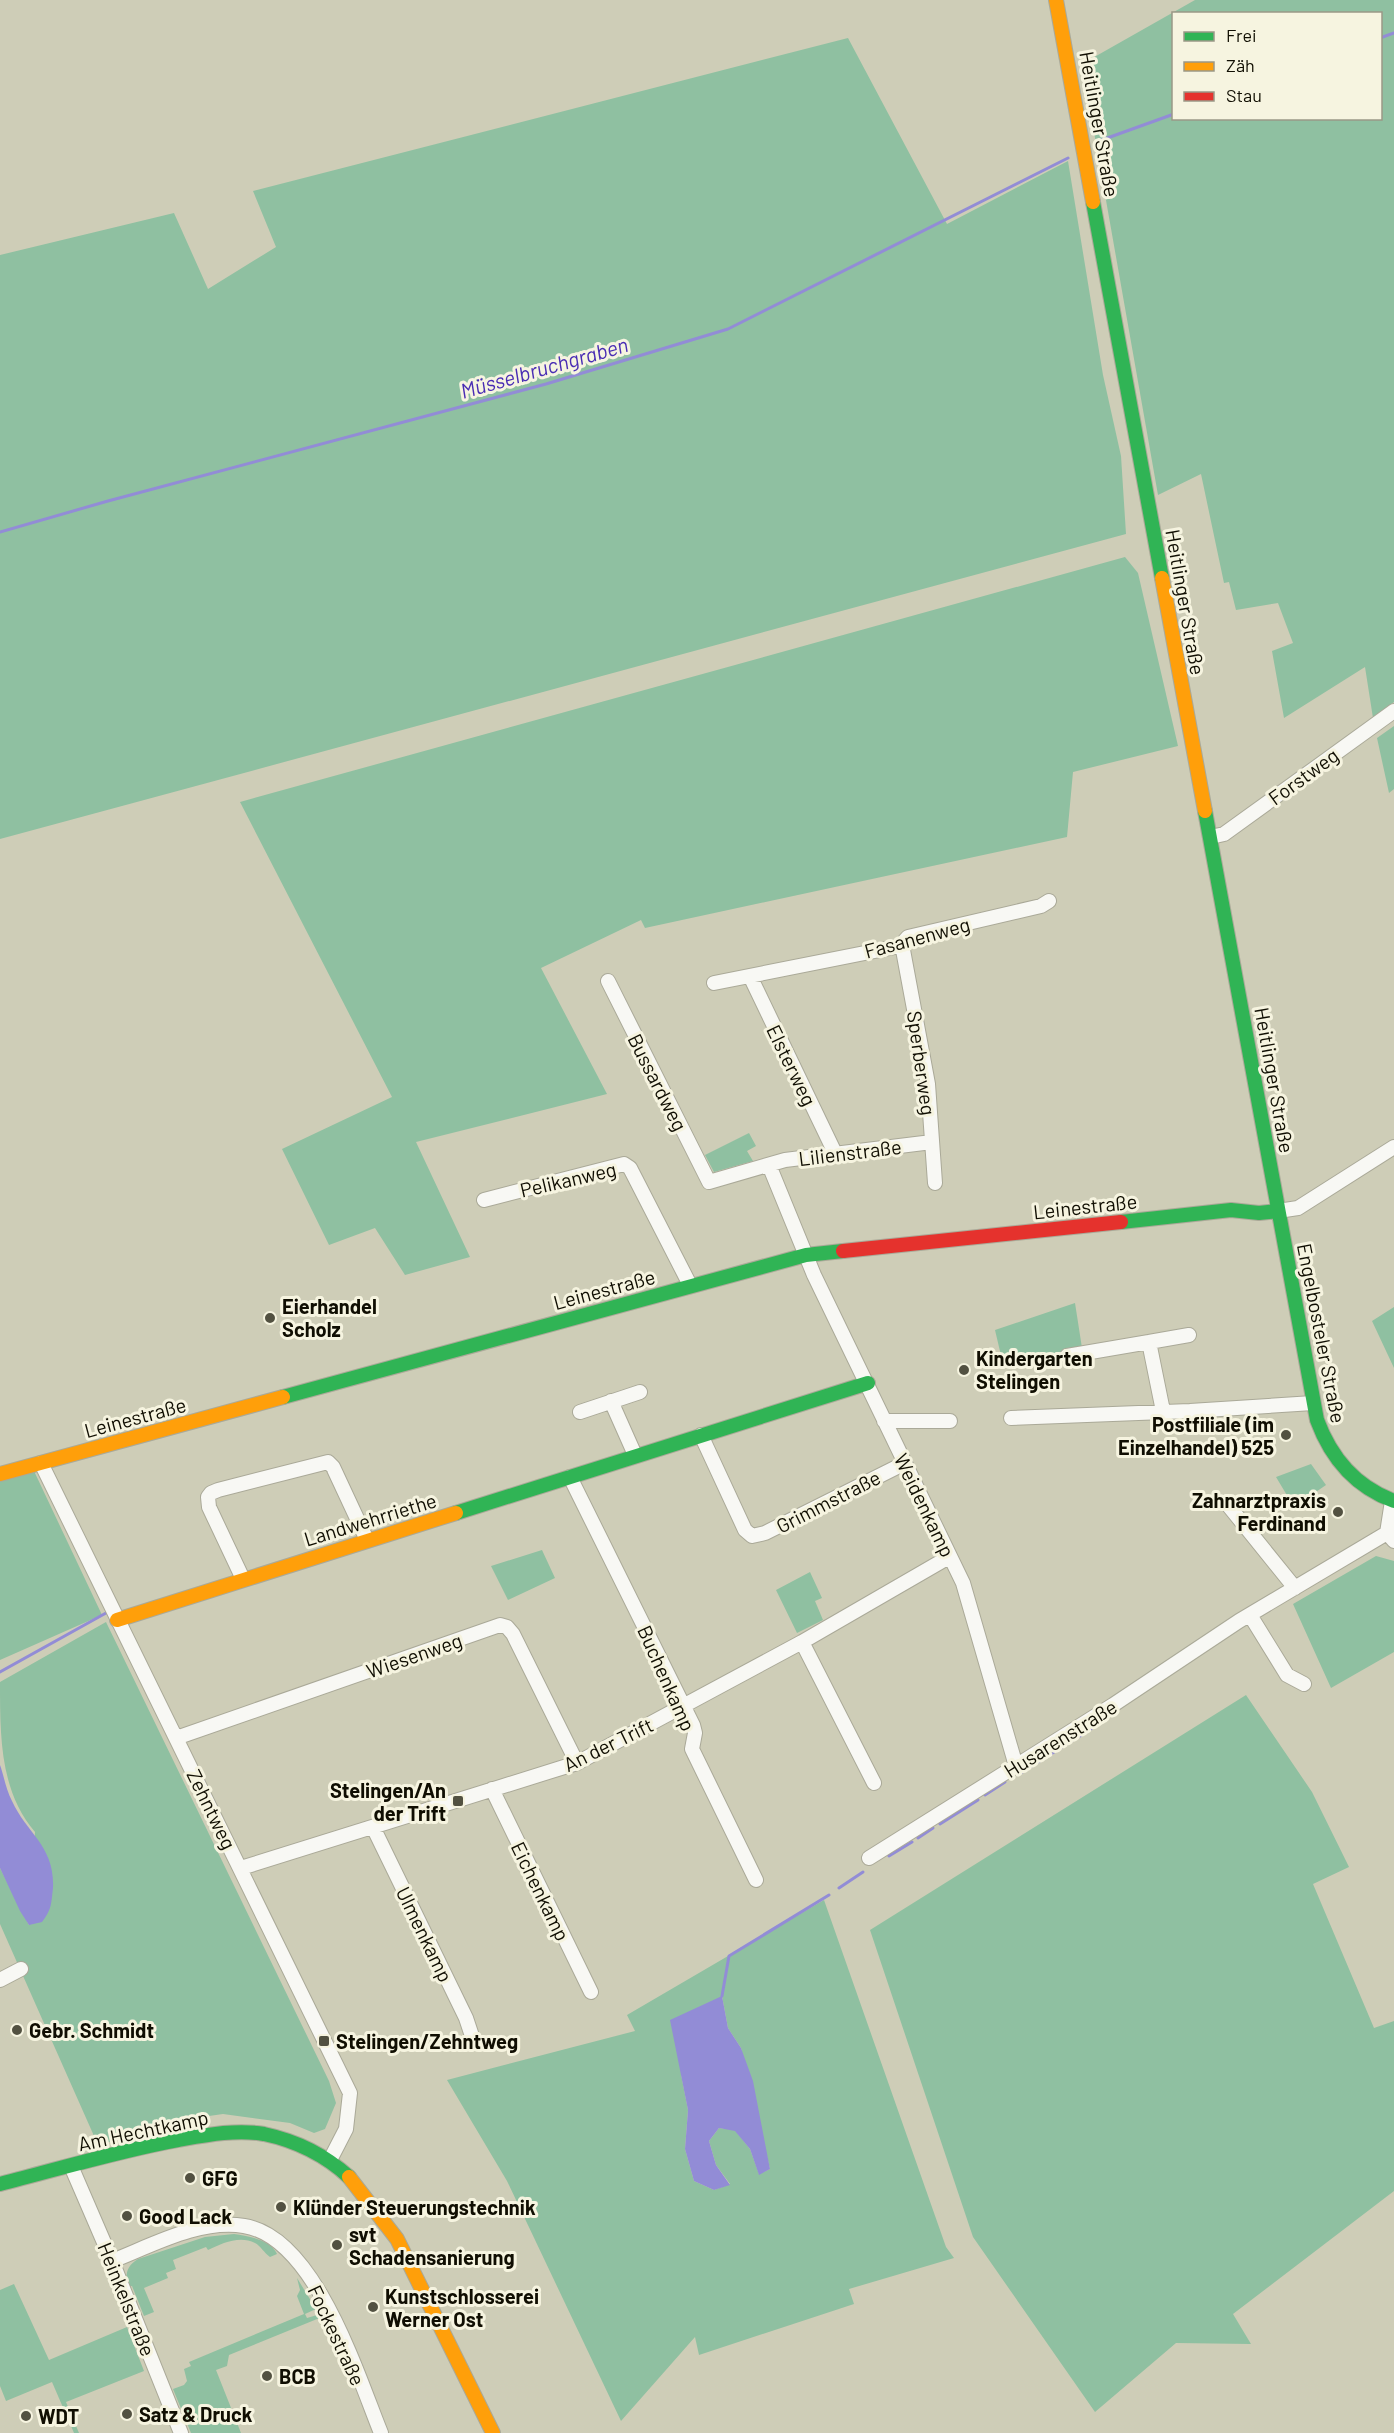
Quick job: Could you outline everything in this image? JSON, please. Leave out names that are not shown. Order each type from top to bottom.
[{"type":"street","name":"Heitlinger Straße","points":[[1056,0],[1277,1205]]},
{"type":"street","name":"Forstweg","points":[[1211,837],[1224,834],[1394,711]]},
{"type":"street","name":"Fasanenweg","points":[[714,983],[900,946],[908,937],[1041,906],[1049,901]]},
{"type":"street","name":"Sperberweg","points":[[900,946],[903,950],[928,1084],[935,1183]]},
{"type":"street","name":"Elsterweg","points":[[750,976],[835,1153]]},
{"type":"street","name":"Bussardweg","points":[[608,981],[709,1182]]},
{"type":"street","name":"Lilienstraße","points":[[709,1182],[785,1160],[932,1142]]},
{"type":"street","points":[[1277,1205],[1298,1208],[1394,1147]]},
{"type":"street","name":"Pelikanweg","points":[[484,1200],[624,1164],[630,1168],[690,1286]]},
{"type":"street","name":"Lilienstraße","points":[[769,1165],[806,1255]]},
{"type":"street","name":"Leinestraße","points":[[0,1474],[806,1255],[1231,1210],[1259,1214],[1277,1205]]},
{"type":"street","name":"Engelbosteler Straße","points":[[1277,1205],[1319,1430],[1342,1463],[1365,1487],[1393,1501]]},
{"type":"street","name":"Weidenkamp","points":[[806,1255],[868,1383],[903,1464],[963,1583],[1016,1766]]},
{"type":"street","points":[[1067,1356],[1189,1335]]},
{"type":"street","points":[[1149,1342],[1163,1411]]},
{"type":"street","name":"Landwehrriethe","points":[[117,1620],[868,1383]]},
{"type":"street","points":[[579,1412],[640,1392]]},
{"type":"street","points":[[611,1401],[635,1455]]},
{"type":"street","points":[[1011,1418],[1313,1403]]},
{"type":"street","points":[[884,1420],[950,1421]]},
{"type":"street","name":"Grimmstraße","points":[[701,1435],[745,1530],[752,1536],[765,1533],[903,1464]]},
{"type":"street","points":[[243,1579],[209,1507],[208,1497],[218,1490],[328,1462],[333,1467],[367,1540]]},
{"type":"street","name":"Zehntweg","points":[[40,1463],[350,2093],[346,2129],[330,2160]]},
{"type":"street","name":"Buchenkamp","points":[[570,1477],[684,1706],[695,1733],[692,1749],[756,1880]]},
{"type":"street","points":[[1390,1537],[1393,1501]]},
{"type":"street","points":[[1228,1505],[1295,1588]]},
{"type":"street","name":"Husarenstraße","points":[[869,1858],[1250,1615],[1390,1537]]},
{"type":"street","name":"An der Trift","points":[[241,1868],[576,1762],[802,1642],[950,1557]]},
{"type":"street","points":[[1250,1615],[1287,1675],[1304,1684]]},
{"type":"street","name":"Wiesenweg","points":[[176,1738],[500,1625],[507,1627],[513,1634],[576,1762]]},
{"type":"street","points":[[802,1642],[874,1783]]},
{"type":"street","name":"Eichenkamp","points":[[492,1790],[591,1992]]},
{"type":"street","name":"Ulmenkamp","points":[[373,1827],[466,2018],[474,2042]]},
{"type":"street","points":[[0,1980],[21,1969]]},
{"type":"street","name":"Am Hechtkamp","points":[[0,2183],[167,2142],[231,2133],[277,2137],[330,2160],[360,2189],[398,2239],[493,2433]]},
{"type":"street","name":"Heinkelstraße","points":[[71,2166],[181,2433]]},
{"type":"street","name":"Fockestraße","points":[[112,2261],[184,2233],[214,2226],[250,2227],[280,2241],[310,2277],[329,2311],[381,2433]]},
{"type":"green space","points":[[1195,0],[1394,0],[1394,702],[1373,718],[1365,667],[1284,718],[1272,651],[1293,643],[1278,603],[1236,610],[1229,582],[1224,583],[1201,474],[1158,495],[1082,64],[1172,13],[1172,120],[1382,120],[1382,12],[1174,12]]},
{"type":"green space","points":[[848,38],[947,224],[1068,161],[1103,375],[1121,456],[1126,534],[0,839],[0,255],[174,213],[208,289],[276,247],[253,191]]},
{"type":"green space","points":[[1125,557],[1138,573],[1178,746],[1073,772],[1067,837],[645,928],[641,920],[541,968],[607,1094],[416,1142],[470,1257],[405,1275],[375,1228],[329,1245],[282,1149],[392,1097],[240,802]]},
{"type":"green space","points":[[1394,726],[1394,789],[1389,793],[1377,738]]},
{"type":"green space","points":[[749,1133],[756,1146],[747,1151],[753,1161],[714,1172],[705,1155]]},
{"type":"green space","points":[[1075,1303],[1082,1348],[1003,1364],[995,1330]]},
{"type":"green space","points":[[1394,1307],[1394,1368],[1372,1321]]},
{"type":"green space","points":[[1311,1464],[1326,1485],[1294,1507],[1276,1477]]},
{"type":"green space","points":[[34,1471],[102,1615],[0,1660],[0,1481]]},
{"type":"green space","points":[[542,1550],[555,1578],[508,1600],[491,1566]]},
{"type":"green space","points":[[1376,1556],[1394,1561],[1394,1652],[1331,1688],[1293,1604]]},
{"type":"green space","points":[[810,1572],[822,1598],[815,1601],[823,1620],[797,1633],[776,1590]]},
{"type":"green space","points":[[106,1622],[329,2081],[336,2103],[325,2129],[314,2133],[290,2123],[223,2114],[202,2117],[98,2145],[0,1924],[0,1868],[29,1925],[35,1832],[23,1816],[15,1799],[4,1762],[0,1682]]},
{"type":"green space","points":[[1246,1695],[1312,1792],[1349,1867],[1313,1884],[1374,2028],[1394,2021],[1394,2191],[1233,2314],[1251,2344],[1176,2343],[1095,2412],[973,2237],[870,1930]]},
{"type":"green space","points":[[824,1900],[946,2247],[954,2258],[849,2289],[854,2304],[699,2355],[695,2337],[621,2421],[507,2181],[447,2080],[635,2031],[627,2015]],"holes":[[[722,1996],[728,2028],[741,2048],[770,2169],[759,2174],[750,2149],[735,2130],[719,2128],[709,2141],[716,2165],[730,2184],[714,2190],[694,2181],[685,2149],[688,2110],[681,2074]]]},
{"type":"green space","points":[[234,2234],[265,2242],[277,2254],[270,2257],[255,2243],[237,2240],[208,2250],[206,2247],[173,2260],[176,2269],[166,2273],[168,2278],[144,2288],[154,2312],[144,2316],[132,2286],[128,2287],[127,2283],[127,2271],[134,2262],[205,2237]]},
{"type":"green space","points":[[297,2278],[316,2309],[305,2314],[307,2318],[317,2315],[322,2317],[229,2355],[227,2366],[216,2370],[241,2433],[191,2433],[173,2389],[184,2385],[187,2381],[184,2369],[191,2366],[189,2362],[304,2314],[297,2296],[300,2290]]},
{"type":"green space","points":[[14,2284],[49,2360],[127,2327],[144,2371],[66,2402],[79,2433],[74,2433],[52,2382],[6,2401],[0,2386],[0,2290]]},
{"type":"shaded area","points":[[0,1765],[10,1797],[50,1861],[53,1888],[49,1910],[42,1922],[29,1925],[0,1868]]},
{"type":"shaded area","points":[[722,1996],[728,2028],[741,2048],[753,2081],[770,2169],[759,2175],[750,2149],[735,2131],[719,2128],[709,2141],[716,2165],[730,2185],[714,2190],[694,2181],[685,2149],[688,2110],[670,2020]]},
{"type":"waterway","name":"Müsselbruchgraben","points":[[1382,37],[1394,33]]},
{"type":"waterway","name":"Müsselbruchgraben","points":[[1099,141],[1172,115]]},
{"type":"waterway","name":"Müsselbruchgraben","points":[[0,532],[546,384],[728,329],[1068,158]]},
{"type":"waterway","points":[[0,1672],[106,1613]]},
{"type":"waterway","points":[[1080,1736],[1104,1720]]},
{"type":"waterway","points":[[1019,1774],[1073,1740]]},
{"type":"waterway","points":[[985,1795],[1005,1782]]},
{"type":"waterway","points":[[940,1824],[978,1800]]},
{"type":"waterway","points":[[918,1838],[933,1828]]},
{"type":"waterway","points":[[889,1856],[912,1842]]},
{"type":"waterway","points":[[839,1888],[863,1872]]},
{"type":"waterway","points":[[722,1996],[729,1956],[829,1895]]},
{"type":"traffic: fast","points":[[1093,202],[1162,578]]},
{"type":"traffic: fast","points":[[1205,811],[1317,1420],[1330,1447],[1346,1470],[1368,1488],[1394,1501]]},
{"type":"traffic: fast","points":[[1121,1222],[1231,1210],[1259,1213],[1278,1211]]},
{"type":"traffic: fast","points":[[283,1397],[806,1255],[843,1251]]},
{"type":"traffic: fast","points":[[456,1513],[868,1383]]},
{"type":"traffic: fast","points":[[0,2184],[156,2144],[232,2132],[264,2134],[299,2145],[330,2162],[349,2177]]},
{"type":"traffic: slow","points":[[1056,0],[1093,202]]},
{"type":"traffic: slow","points":[[1162,578],[1205,811]]},
{"type":"traffic: slow","points":[[0,1474],[283,1397]]},
{"type":"traffic: slow","points":[[117,1620],[456,1513]]},
{"type":"traffic: slow","points":[[349,2177],[397,2239],[493,2433]]},
{"type":"traffic: jam","points":[[843,1251],[1121,1222]]},
{"type":"place","name":"Eierhandel Scholz","points":[[270,1318]]},
{"type":"place","name":"Kindergarten Stelingen","points":[[964,1370]]},
{"type":"place","name":"Postfiliale (im Einzelhandel) 525","points":[[1286,1435]]},
{"type":"place","name":"Zahnarztpraxis Ferdinand","points":[[1338,1512]]},
{"type":"place","name":"Stelingen/An der Trift","points":[[458,1801]]},
{"type":"place","name":"Gebr. Schmidt","points":[[17,2030]]},
{"type":"place","name":"Stelingen/Zehntweg","points":[[324,2041]]},
{"type":"place","name":"GFG","points":[[190,2178]]},
{"type":"place","name":"Klünder Steuerungstechnik","points":[[281,2207]]},
{"type":"place","name":"Good Lack","points":[[127,2216]]},
{"type":"place","name":"svt Schadensanierung","points":[[337,2245]]},
{"type":"place","name":"Kunstschlosserei Werner Ost","points":[[373,2307]]},
{"type":"place","name":"BCB","points":[[267,2376]]},
{"type":"place","name":"Satz & Druck","points":[[127,2414]]},
{"type":"place","name":"WDT","points":[[26,2416]]}]
